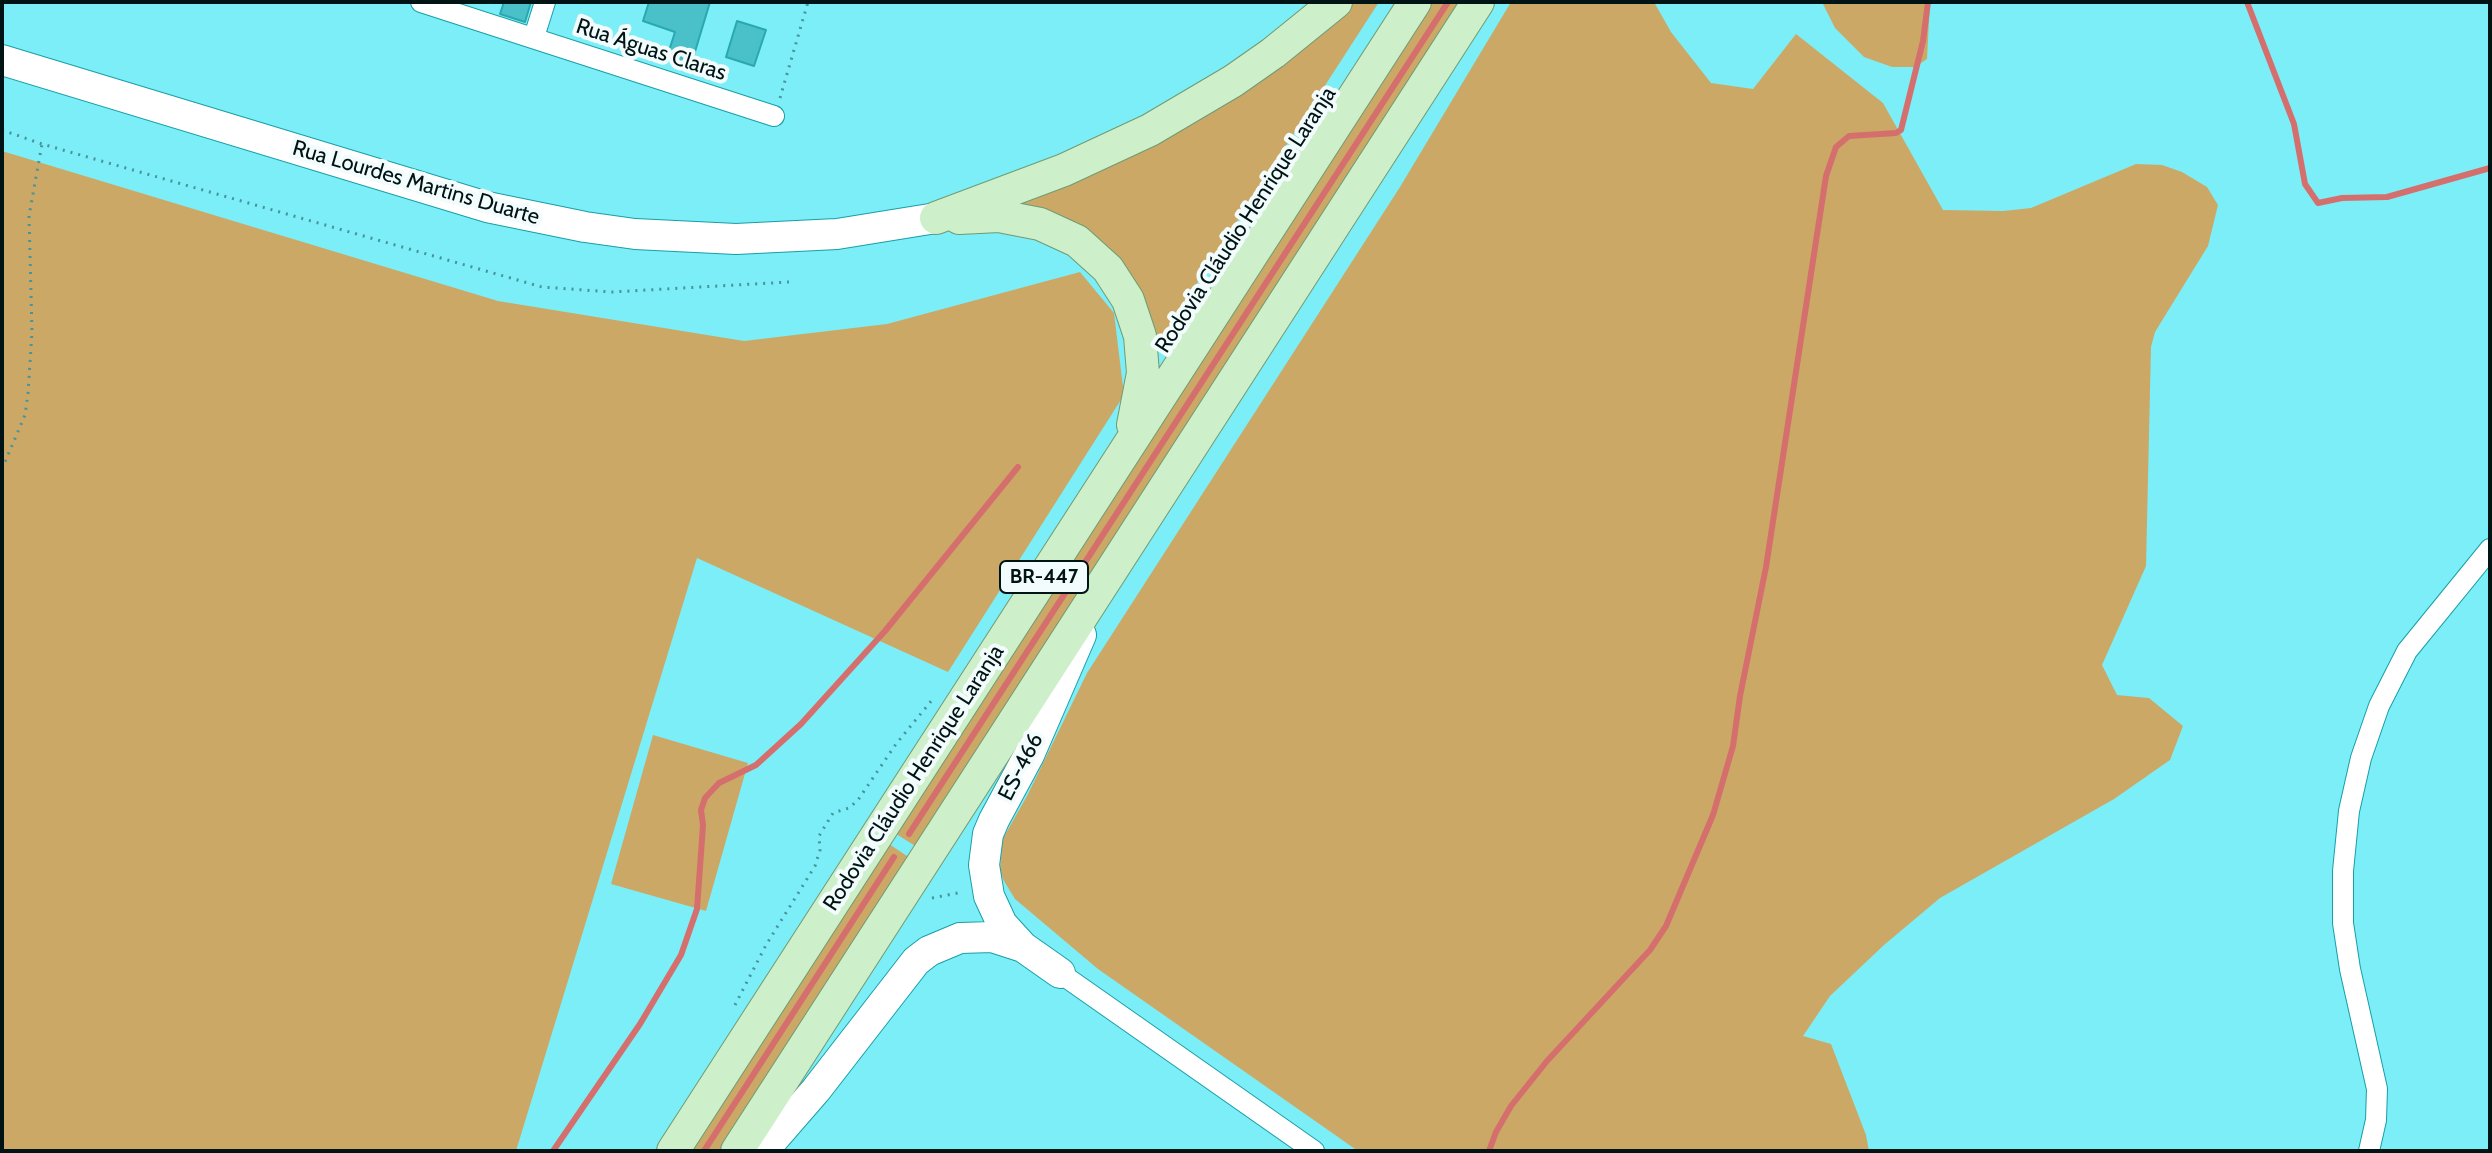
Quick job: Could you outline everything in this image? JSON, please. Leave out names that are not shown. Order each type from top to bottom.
[{"type":"main road","points":[[936,218],[1064,170],[1150,130],[1253,67],[1336,2]]},
{"type":"main road","name":"Rodovia Cláudio Henrique Laranja","points":[[673,1151],[1415,2]]},
{"type":"main road","name":"BR-447","points":[[737,1151],[1478,2]]},
{"type":"main road","name":"Rua Lourdes Martins Duarte","points":[[2,60],[487,207],[585,227],[635,234],[736,239],[837,234],[936,218]]},
{"type":"main road","points":[[936,218],[999,216],[1040,224],[1077,241],[1108,269],[1135,318],[1143,354],[1141,392],[1128,447]]},
{"type":"main road","name":"ES-466","points":[[1060,973],[1023,947],[1002,924],[987,888],[984,865],[988,834],[1029,755],[1102,585]]},
{"type":"main road","name":"ES-466","points":[[763,1151],[816,1090],[916,961],[944,943],[968,937],[992,937],[1023,947]]},
{"type":"street","name":"Rua Águas Claras","points":[[421,2],[774,116]]},
{"type":"street","points":[[534,37],[545,2]]},
{"type":"street","points":[[2369,1151],[2376,1120],[2377,1089],[2343,923],[2343,871],[2349,811],[2361,758],[2379,706],[2407,651],[2490,549]]},
{"type":"street","name":"ES-466","points":[[1060,973],[1314,1151]]},
{"type":"path","points":[[774,116],[808,2]]},
{"type":"path","points":[[2,130],[542,287],[612,292],[789,282]]},
{"type":"path","points":[[2,469],[25,415],[30,381],[29,216],[42,144]]},
{"type":"path","name":"Rodovia Cláudio Henrique Laranja","points":[[731,1012],[766,945],[815,866],[820,850],[819,836],[833,813],[849,808],[858,800],[896,744],[935,697]]},
{"type":"path","points":[[926,899],[987,888]]},
{"type":"shaded area","points":[[1355,2],[1379,2],[1152,353],[1143,313],[1003,204],[1347,10]]},
{"type":"shaded area","points":[[1430,2],[1468,2],[920,849],[893,832]]},
{"type":"shaded area","points":[[1511,2],[1654,2],[1671,32],[1711,83],[1753,89],[1796,34],[1883,103],[1943,210],[2031,208],[2136,164],[2162,165],[2182,172],[2207,187],[2218,205],[2208,246],[2155,332],[2151,347],[2146,566],[2102,665],[2117,695],[2149,698],[2183,726],[2170,760],[2114,799],[1940,898],[1830,996],[1803,1036],[1831,1044],[1866,1135],[1869,1151],[1358,1151],[1098,969],[1015,899],[1000,871],[1002,840],[1087,673],[1400,187]]},
{"type":"shaded area","points":[[1822,2],[1930,2],[1927,59],[1915,67],[1892,67],[1864,57],[1835,28]]},
{"type":"shaded area","points":[[2,151],[498,301],[744,341],[887,324],[1080,272],[1114,313],[1124,395],[948,672],[697,558],[516,1151],[2,1151]]},
{"type":"shaded area","points":[[653,735],[748,763],[706,911],[611,884]]},
{"type":"shaded area","points":[[886,842],[913,860],[725,1151],[687,1151]]},
{"type":"building","points":[[504,2],[531,2],[525,22],[500,14]]},
{"type":"building","points":[[649,2],[710,2],[691,65],[667,57],[675,32],[643,21]]},
{"type":"building","points":[[737,21],[766,30],[754,66],[726,57]]},
{"type":"waterway","points":[[909,834],[1448,2]]},
{"type":"waterway","points":[[1489,1151],[1511,1106],[1547,1061],[1650,950],[1666,926],[1713,815],[1733,746],[1766,567],[1826,176],[1836,147],[1849,136],[1896,133],[1901,130],[1923,41],[1928,2]]},
{"type":"waterway","points":[[2247,2],[2294,124],[2305,184],[2318,203],[2342,198],[2387,197],[2490,168]]},
{"type":"waterway","points":[[553,1151],[640,1024],[681,955],[697,909],[703,825],[701,810],[705,798],[719,783],[756,765],[801,724],[885,631],[1018,467]]},
{"type":"waterway","points":[[704,1151],[894,857]]}]
